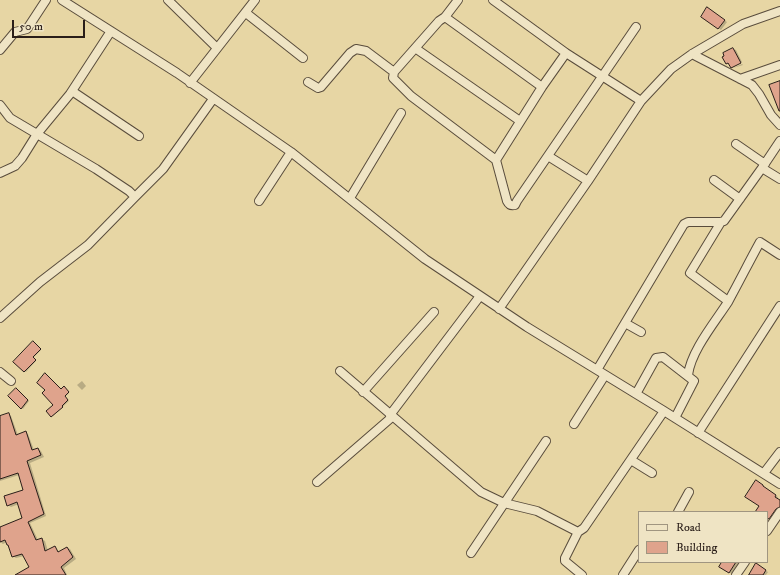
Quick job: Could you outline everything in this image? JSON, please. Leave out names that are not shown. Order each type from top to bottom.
[{"type":"street","points":[[0,50],[15,32],[27,29],[46,0]]},
{"type":"street","points":[[62,0],[190,83],[291,152],[350,198],[401,241],[499,309],[780,484]]},
{"type":"street","points":[[168,0],[217,48]]},
{"type":"street","points":[[190,83],[255,0]]},
{"type":"street","points":[[458,0],[446,17],[439,21],[394,72],[393,78],[411,96],[496,160],[507,201],[512,205],[515,205],[636,27]]},
{"type":"street","points":[[493,0],[566,53],[641,101]]},
{"type":"street","points":[[246,12],[303,58]]},
{"type":"street","points":[[499,309],[588,181],[641,101],[671,69],[692,54],[743,24],[780,12]]},
{"type":"street","points":[[446,17],[542,87]]},
{"type":"street","points":[[0,173],[14,166],[22,158],[38,134],[72,91],[111,31]]},
{"type":"street","points":[[415,48],[520,121]]},
{"type":"street","points":[[308,82],[318,88],[321,87],[350,53],[356,49],[366,51],[394,72]]},
{"type":"street","points":[[496,160],[542,87],[566,53]]},
{"type":"street","points":[[692,54],[740,79],[755,89],[780,125]]},
{"type":"street","points":[[740,79],[780,65]]},
{"type":"street","points":[[72,91],[139,136]]},
{"type":"street","points":[[0,318],[40,282],[88,245],[163,169],[213,99]]},
{"type":"street","points":[[0,105],[10,118],[96,169],[135,197]]},
{"type":"street","points":[[771,114],[780,111]]},
{"type":"street","points":[[350,198],[401,113]]},
{"type":"street","points":[[728,301],[690,273],[721,222],[727,218],[764,166],[780,140]]},
{"type":"street","points":[[736,144],[780,179]]},
{"type":"street","points":[[259,201],[291,152]]},
{"type":"street","points":[[548,156],[588,181]]},
{"type":"street","points":[[714,180],[740,199]]},
{"type":"street","points":[[597,370],[686,223],[721,222]]},
{"type":"street","points":[[688,375],[688,370],[700,344],[728,301],[760,242],[780,255]]},
{"type":"street","points":[[317,482],[391,416],[480,296]]},
{"type":"street","points":[[698,433],[780,306]]},
{"type":"street","points":[[362,392],[434,312]]},
{"type":"street","points":[[625,323],[641,332]]},
{"type":"street","points":[[636,394],[657,357],[663,357],[694,381],[675,418]]},
{"type":"street","points":[[0,372],[11,381]]},
{"type":"street","points":[[340,372],[481,492],[504,503],[537,512],[578,532]]},
{"type":"street","points":[[574,424],[605,375]]},
{"type":"street","points":[[582,575],[565,561],[565,558],[578,532],[584,528],[664,411]]},
{"type":"street","points":[[471,553],[546,441]]},
{"type":"street","points":[[764,473],[780,452]]},
{"type":"street","points":[[631,460],[652,473]]},
{"type":"street","points":[[678,511],[688,492]]},
{"type":"street","points":[[768,530],[780,512]]},
{"type":"street","points":[[623,575],[638,552]]},
{"type":"street","points":[[736,575],[744,563]]},
{"type":"building","points":[[707,7],[725,20],[718,29],[701,17]]},
{"type":"building","points":[[733,48],[741,63],[731,68],[728,63],[726,64],[722,57],[724,56],[723,53]]},
{"type":"building","points":[[780,81],[780,111],[779,111],[769,85]]},
{"type":"building","points":[[33,341],[41,349],[33,357],[36,360],[24,372],[13,362]]},
{"type":"building","points":[[45,373],[61,389],[64,386],[69,392],[65,396],[68,400],[62,406],[63,407],[51,417],[46,411],[53,405],[42,393],[45,390],[37,383]]},
{"type":"building","points":[[16,388],[28,400],[21,409],[8,396]]},
{"type":"building","points":[[9,413],[16,435],[26,431],[32,450],[38,448],[41,455],[27,461],[44,514],[28,522],[36,540],[42,538],[45,551],[55,546],[58,552],[67,547],[73,557],[61,567],[66,575],[15,575],[29,567],[22,554],[12,557],[5,540],[0,542],[0,527],[22,518],[17,502],[7,506],[4,496],[23,490],[18,473],[0,479],[0,416]]},
{"type":"building","points":[[756,480],[776,495],[775,497],[780,500],[780,507],[776,509],[769,519],[768,511],[756,511],[759,506],[745,497]]},
{"type":"building","points":[[721,563],[735,563],[729,573],[719,567]]},
{"type":"building","points":[[756,563],[766,570],[763,575],[749,575]]}]
